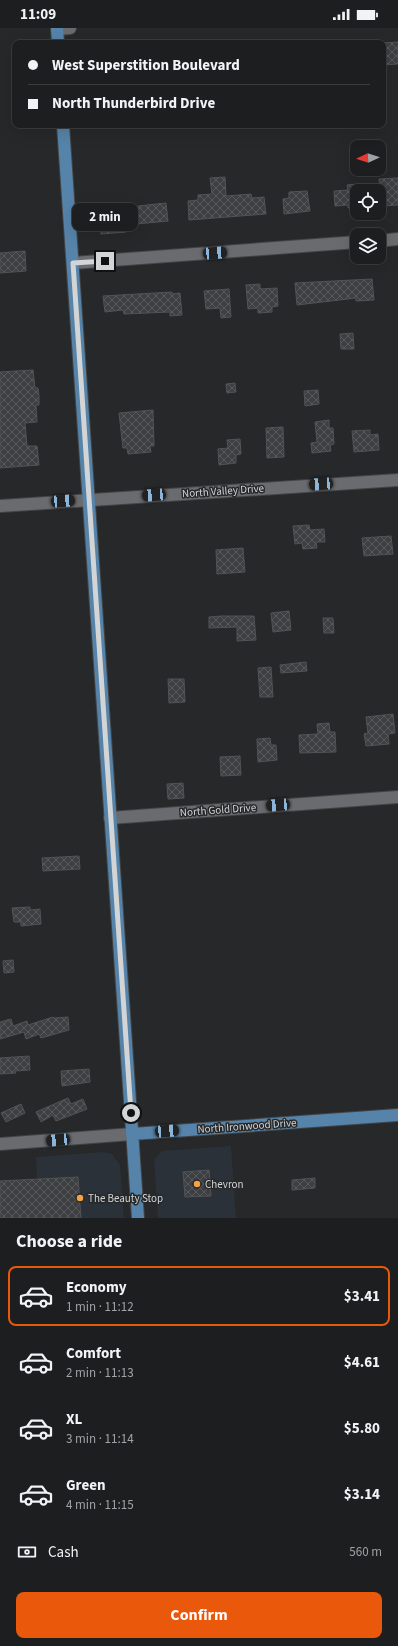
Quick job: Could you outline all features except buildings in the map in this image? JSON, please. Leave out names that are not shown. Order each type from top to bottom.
[{"type":"main road","points":[[57,28],[58,40]]},
{"type":"main road","points":[[63,128],[138,1218]]},
{"type":"main road","name":"North Ironwood Drive","points":[[132,1134],[398,1115]]},
{"type":"street","points":[[57,28],[70,28]]},
{"type":"street","points":[[386,240],[398,239]]},
{"type":"street","points":[[73,263],[350,243]]},
{"type":"street","name":"North Valley Drive","points":[[0,506],[398,480]]},
{"type":"street","name":"North Gold Drive","points":[[110,818],[398,797]]},
{"type":"street","name":"North Ironwood Drive","points":[[0,1144],[132,1134]]},
{"type":"shaded area","points":[[231,1146],[236,1218],[158,1218],[154,1160],[162,1151]]},
{"type":"shaded area","points":[[103,1152],[112,1154],[120,1165],[124,1218],[56,1218],[42,1178],[37,1178],[36,1157]]},
{"type":"place","name":"Chevron","points":[[197,1184]]},
{"type":"place","name":"The Beauty Stop","points":[[80,1198]]},
{"type":"route","points":[[105,261],[73,263],[131,1113]]}]
